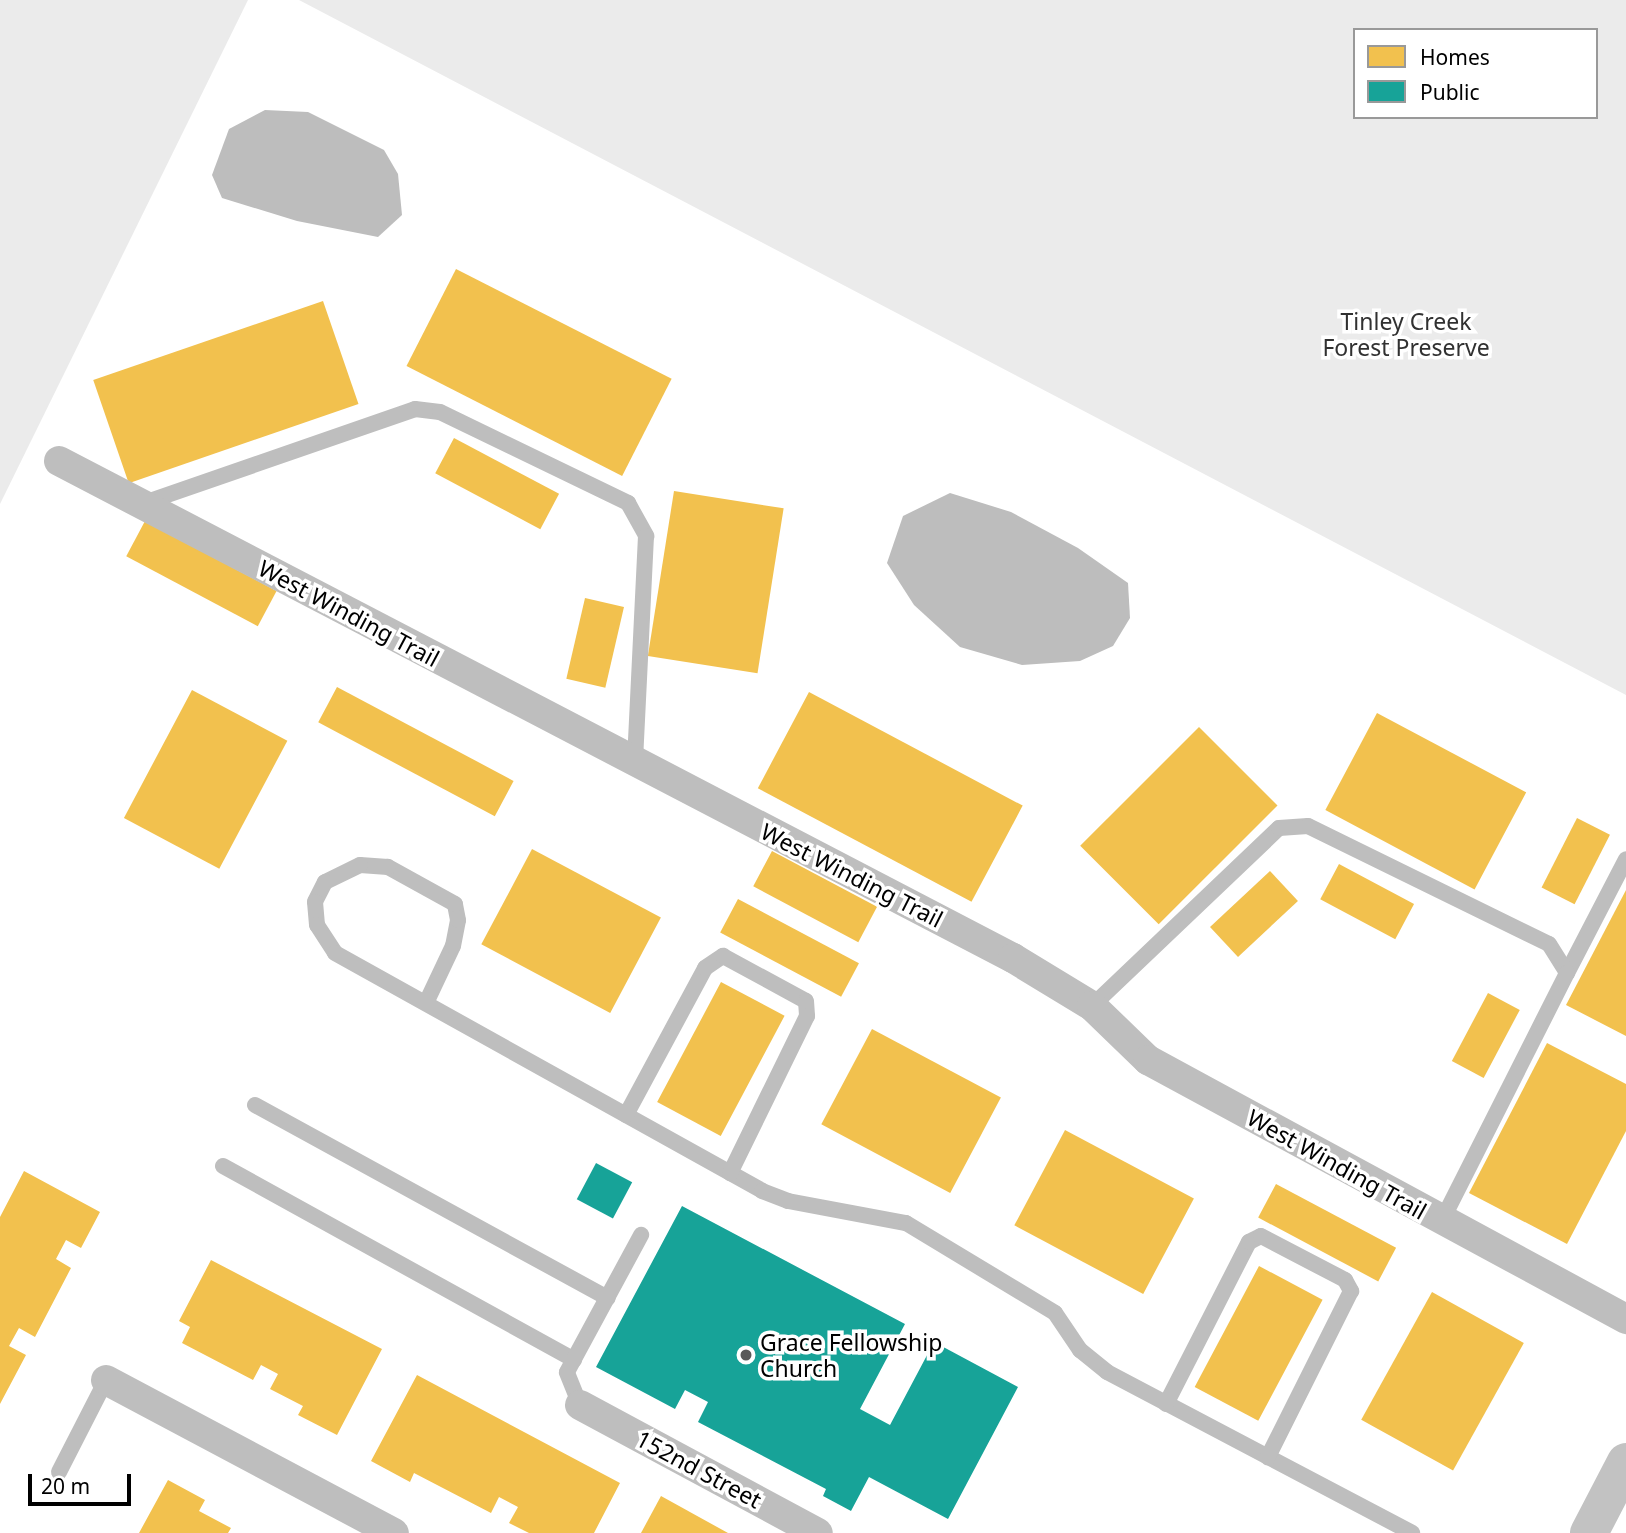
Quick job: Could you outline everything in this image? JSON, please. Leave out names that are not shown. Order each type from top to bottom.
[{"type":"street","name":"West Winding Trail","points":[[59,461],[1013,958],[1092,1006],[1148,1060],[1441,1222],[1626,1319]]},
{"type":"street","points":[[106,1380],[394,1533]]},
{"type":"street","name":"152nd Street","points":[[580,1405],[818,1533]]},
{"type":"street","points":[[1589,1533],[1626,1462]]},
{"type":"lane","points":[[141,504],[415,409],[440,412],[628,503],[646,536],[635,761]]},
{"type":"lane","points":[[1092,1006],[1279,828],[1308,826],[1549,944],[1567,973]]},
{"type":"lane","points":[[1441,1222],[1626,859]]},
{"type":"lane","points":[[426,1003],[453,946],[458,920],[455,904],[388,867],[360,865],[325,882],[315,902],[317,925],[335,953],[730,1173],[789,1202],[906,1223],[1055,1313],[1080,1350],[1098,1365],[1166,1404],[1412,1533]]},
{"type":"lane","points":[[626,1115],[705,968],[723,956],[806,1001],[807,1016],[730,1173]]},
{"type":"lane","points":[[254,1105],[607,1297]]},
{"type":"lane","points":[[223,1166],[574,1360]]},
{"type":"lane","points":[[580,1405],[567,1372],[641,1235]]},
{"type":"lane","points":[[1166,1404],[1250,1242],[1261,1236],[1285,1248],[1345,1280],[1351,1291],[1268,1457]]},
{"type":"lane","points":[[59,1472],[106,1380]]},
{"type":"green space","points":[[0,0],[248,0],[0,504]]},
{"type":"green space","name":"Tinley Creek Forest Preserve","points":[[299,0],[1626,0],[1626,695]]},
{"type":"shaded area","points":[[265,110],[308,112],[384,150],[398,174],[402,215],[378,237],[297,221],[222,198],[212,175],[229,129]]},
{"type":"shaded area","points":[[950,493],[1011,512],[1078,548],[1128,583],[1130,618],[1113,646],[1080,661],[1022,665],[960,647],[914,605],[887,563],[903,516]]},
{"type":"building: Homes","points":[[456,269],[672,379],[622,476],[407,366]]},
{"type":"building: Homes","points":[[323,301],[358,404],[129,483],[93,380]]},
{"type":"building: Homes","points":[[454,438],[559,494],[540,529],[435,473]]},
{"type":"building: Homes","points":[[674,491],[784,508],[758,673],[648,656]]},
{"type":"building: Homes","points":[[145,521],[277,591],[258,626],[126,556]]},
{"type":"building: Homes","points":[[585,598],[624,607],[605,688],[566,679]]},
{"type":"building: Homes","points":[[337,687],[514,781],[495,816],[318,722]]},
{"type":"building: Homes","points":[[192,690],[287,741],[219,869],[124,818]]},
{"type":"building: Homes","points":[[809,692],[1023,806],[972,902],[758,788]]},
{"type":"building: Homes","points":[[1377,713],[1526,792],[1475,889],[1325,810]]},
{"type":"building: Homes","points":[[1199,727],[1277,805],[1159,924],[1080,846]]},
{"type":"building: Homes","points":[[1577,818],[1610,835],[1575,904],[1542,887]]},
{"type":"building: Homes","points":[[532,849],[661,918],[610,1013],[481,944]]},
{"type":"building: Homes","points":[[772,851],[877,907],[858,942],[753,886]]},
{"type":"building: Homes","points":[[1339,864],[1414,904],[1395,939],[1320,899]]},
{"type":"building: Homes","points":[[1270,871],[1298,901],[1238,957],[1210,927]]},
{"type":"building: Homes","points":[[1626,890],[1626,1036],[1566,1005]]},
{"type":"building: Homes","points":[[738,899],[859,963],[841,997],[720,933]]},
{"type":"building: Homes","points":[[721,982],[785,1016],[721,1136],[657,1102]]},
{"type":"building: Homes","points":[[1488,993],[1520,1010],[1484,1078],[1452,1061]]},
{"type":"building: Homes","points":[[872,1029],[1001,1098],[950,1193],[821,1124]]},
{"type":"building: Homes","points":[[1547,1043],[1626,1084],[1626,1131],[1567,1244],[1469,1193]]},
{"type":"building: Homes","points":[[1065,1130],[1194,1199],[1143,1294],[1014,1225]]},
{"type":"building: Homes","points":[[24,1171],[100,1212],[81,1248],[66,1240],[56,1259],[71,1268],[35,1337],[19,1328],[9,1346],[26,1355],[0,1404],[0,1217]]},
{"type":"building: Homes","points":[[1276,1184],[1396,1248],[1378,1281],[1258,1218]]},
{"type":"building: Homes","points":[[211,1260],[382,1349],[337,1435],[298,1415],[303,1406],[270,1389],[278,1374],[261,1365],[253,1380],[182,1343],[190,1327],[179,1321]]},
{"type":"building: Homes","points":[[1259,1266],[1323,1300],[1258,1421],[1195,1387]]},
{"type":"building: Homes","points":[[1432,1292],[1524,1343],[1453,1471],[1361,1420]]},
{"type":"building: Homes","points":[[417,1375],[620,1483],[594,1533],[529,1533],[509,1523],[518,1507],[499,1497],[491,1513],[414,1473],[410,1482],[371,1461]]},
{"type":"building: Homes","points":[[168,1480],[205,1500],[199,1511],[231,1528],[228,1533],[139,1533]]},
{"type":"building: Homes","points":[[661,1496],[728,1533],[641,1533]]},
{"type":"building: Public","points":[[596,1163],[632,1182],[613,1218],[577,1199]]},
{"type":"building: Public","name":"Grace Fellowship Church","points":[[682,1206],[905,1324],[860,1409],[890,1425],[934,1342],[1018,1387],[948,1519],[869,1477],[851,1511],[823,1496],[826,1489],[698,1422],[708,1402],[685,1390],[675,1409],[596,1367]]},
{"type":"place","name":"Grace Fellowship Church","points":[[746,1355]]}]
